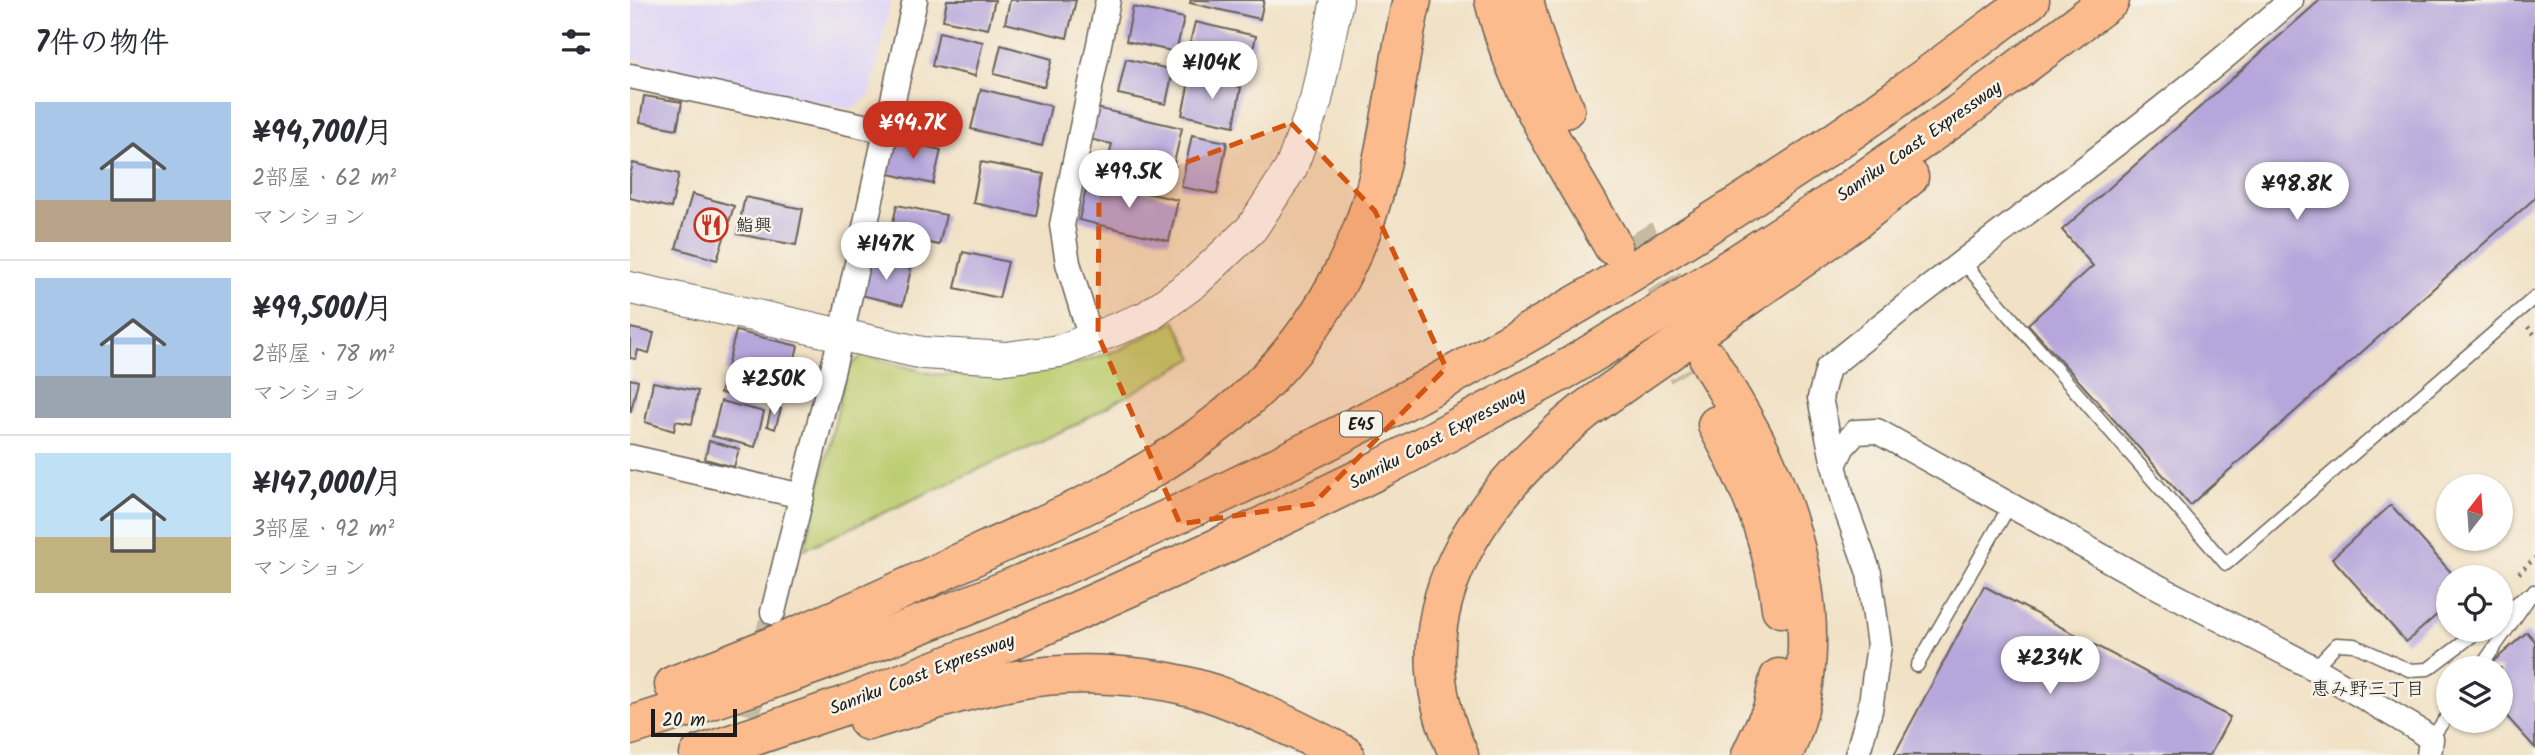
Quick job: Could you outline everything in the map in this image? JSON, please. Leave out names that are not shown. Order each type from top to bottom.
[{"type":"highway","points":[[630,702],[743,659],[904,590],[1096,500],[1186,448],[1244,403],[1268,379],[1318,315],[1354,248],[1370,207],[1412,0]]},
{"type":"highway","points":[[1494,0],[1511,54],[1546,130],[1624,239],[1550,79],[1528,21],[1524,0]]},
{"type":"highway","name":"E45","points":[[630,726],[830,659],[1067,564],[1199,504],[1366,421],[1544,324],[1800,166],[2030,0]]},
{"type":"highway","points":[[1460,755],[1445,724],[1437,688],[1435,650],[1440,608],[1454,567],[1469,537],[1489,506],[1521,468],[1555,434],[1588,408],[1852,223],[1973,125],[2098,10]]},
{"type":"highway","name":"Sanriku Coast Expressway","points":[[699,755],[846,705],[1012,640],[1217,548],[1381,468],[1568,368],[1717,277],[1828,205],[1960,113],[2098,10]]},
{"type":"highway","points":[[1751,755],[1772,710],[1781,669],[1783,632],[1779,593],[1768,547],[1698,367],[1766,461],[1797,549],[1806,604],[1808,644],[1804,686],[1796,720],[1783,755]]},
{"type":"highway","points":[[752,755],[788,750],[953,694],[1019,680],[1067,675],[1160,681],[1212,693],[1301,731],[1345,755]]},
{"type":"street","points":[[774,612],[841,336],[915,0]]},
{"type":"street","points":[[1091,339],[1068,263],[1062,225],[1108,0]]},
{"type":"street","points":[[630,288],[923,353],[1006,358],[1060,351],[1147,317],[1196,281],[1252,228],[1291,168],[1316,100],[1337,0]]},
{"type":"street","points":[[1857,755],[1870,710],[1879,645],[1869,573],[1843,501],[1820,398],[1828,368],[2190,84],[2291,0]]},
{"type":"street","points":[[630,76],[887,131]]},
{"type":"street","points":[[1834,465],[1843,446],[1856,432],[1877,431],[2141,578],[2314,668],[2417,729],[2430,747]]},
{"type":"street","points":[[630,457],[802,496]]},
{"type":"lane","points":[[1963,262],[2226,564],[2535,297]]},
{"type":"lane","points":[[1917,666],[2010,505]]},
{"type":"lane","points":[[2513,605],[2534,590]]},
{"type":"lane","points":[[2488,656],[2534,590]]},
{"type":"lane","points":[[2314,668],[2337,644],[2354,645],[2409,670],[2428,669],[2464,642]]},
{"type":"path","points":[[2519,573],[2535,558]]},
{"type":"highlighted area","points":[[1291,123],[1375,211],[1446,368],[1313,504],[1180,524],[1098,335],[1099,195]]},
{"type":"shaded area","points":[[630,0],[891,0],[870,95],[852,109],[630,58]]},
{"type":"green space","points":[[1175,321],[1194,358],[1073,426],[805,549],[847,370],[862,355],[933,374],[1007,377],[1079,363],[1121,349]]},
{"type":"building","points":[[947,0],[995,0],[988,29],[943,20]]},
{"type":"building","points":[[1010,0],[1076,0],[1067,38],[1005,23]]},
{"type":"building","points":[[1191,0],[1264,0],[1260,19],[1190,3]]},
{"type":"building","points":[[2320,0],[2535,0],[2535,198],[2190,505],[2028,324],[2093,266],[2062,230]]},
{"type":"building","points":[[1133,7],[1184,18],[1176,52],[1126,41]]},
{"type":"building","points":[[1195,22],[1256,36],[1248,73],[1186,59]]},
{"type":"building","points":[[939,32],[983,42],[975,76],[932,66]]},
{"type":"building","points":[[1001,45],[1052,59],[1044,87],[994,74]]},
{"type":"building","points":[[1126,59],[1173,70],[1166,104],[1118,94]]},
{"type":"building","points":[[1190,77],[1241,87],[1234,126],[1182,115]]},
{"type":"building","points":[[981,89],[1051,106],[1042,146],[971,129]]},
{"type":"building","points":[[644,96],[682,102],[677,129],[640,122]]},
{"type":"building","points":[[1096,108],[1182,128],[1172,172],[1109,157],[1112,144],[1089,139]]},
{"type":"building","points":[[1192,135],[1227,142],[1217,194],[1181,187]]},
{"type":"building","points":[[892,139],[941,150],[933,184],[885,173]]},
{"type":"building","points":[[981,162],[1044,174],[1036,216],[973,203]]},
{"type":"building","points":[[633,163],[679,174],[671,208],[630,198]]},
{"type":"building","points":[[1088,180],[1178,200],[1169,241],[1079,220]]},
{"type":"building","points":[[692,194],[734,206],[717,260],[676,248]]},
{"type":"building","points":[[745,197],[803,209],[796,245],[737,234]]},
{"type":"building","points":[[897,205],[946,215],[939,245],[890,235]]},
{"type":"building","points":[[963,252],[1008,262],[999,298],[955,288]]},
{"type":"building","points":[[869,260],[911,269],[903,305],[861,295]]},
{"type":"building","points":[[630,328],[654,333],[649,353],[638,350],[636,359],[630,358]]},
{"type":"building","points":[[736,331],[798,346],[788,386],[726,371]]},
{"type":"building","points":[[630,379],[638,381],[631,411],[630,411]]},
{"type":"building","points":[[653,382],[698,391],[692,424],[676,421],[674,431],[645,422]]},
{"type":"building","points":[[723,383],[737,387],[734,396],[720,393]]},
{"type":"building","points":[[721,401],[764,412],[755,447],[712,436]]},
{"type":"building","points":[[772,406],[781,409],[775,429],[767,426]]},
{"type":"building","points":[[709,441],[739,449],[734,467],[705,459]]},
{"type":"building","points":[[2391,505],[2444,565],[2436,565],[2436,616],[2406,642],[2332,558]]},
{"type":"building","points":[[1984,586],[2230,717],[2210,755],[1894,755]]},
{"type":"building","points":[[2527,632],[2535,641],[2535,748],[2513,723],[2513,656],[2500,656]]},
{"type":"tunnel","points":[[1635,232],[1692,330]]},
{"type":"tunnel","points":[[1656,321],[1687,373]]},
{"type":"tunnel","points":[[740,750],[773,612]]},
{"type":"place","name":"鮨興","points":[[711,225]]},
{"type":"district","name":"恵み野三丁目","points":[[2368,688]]}]
